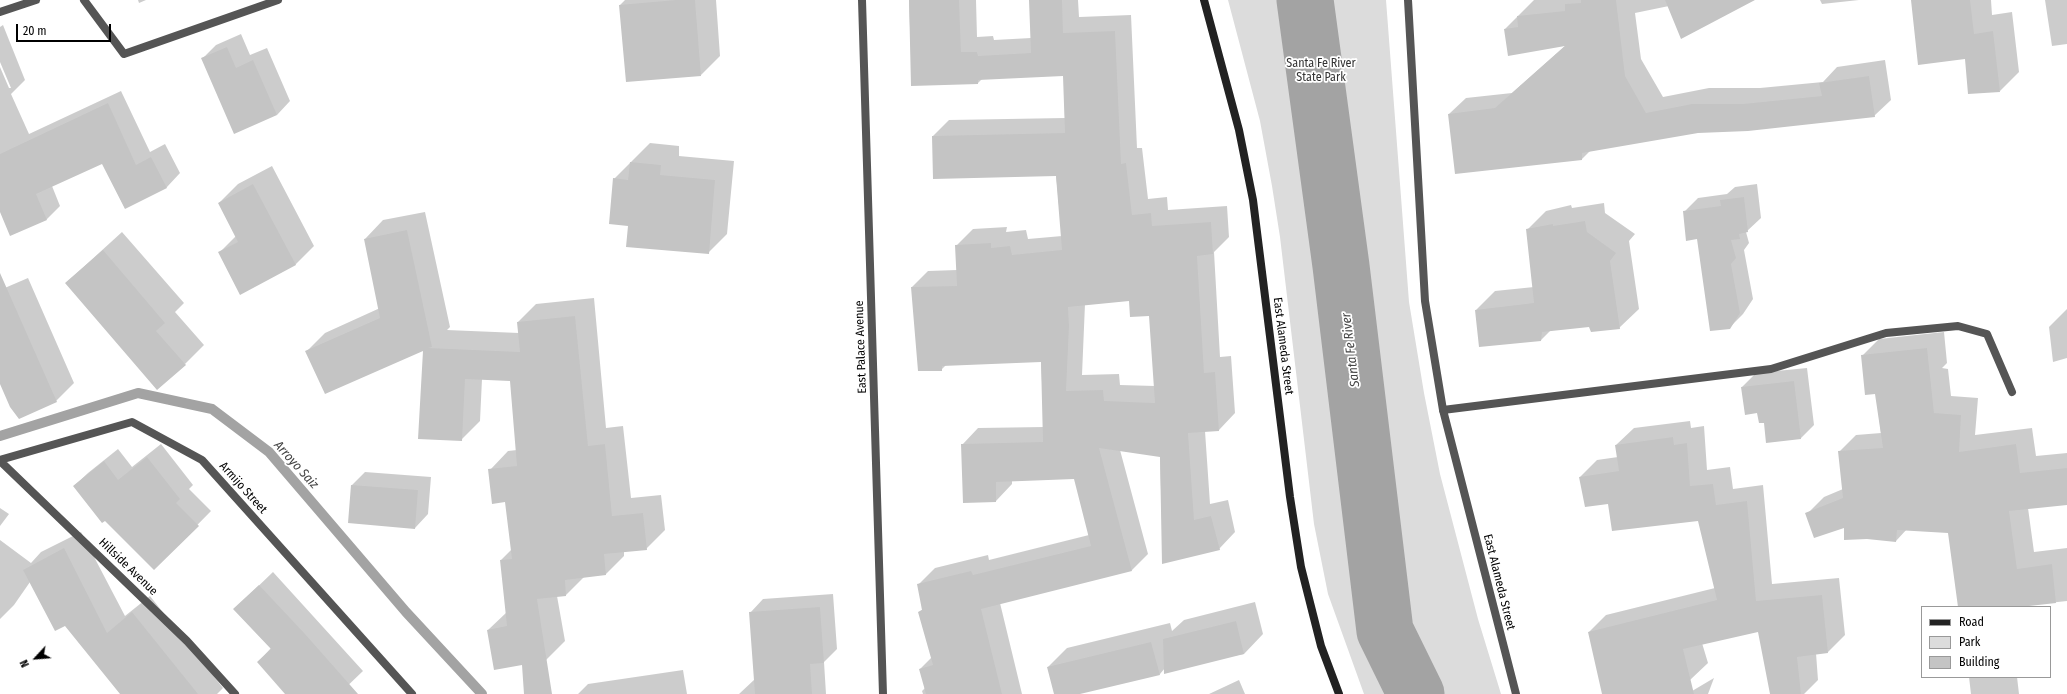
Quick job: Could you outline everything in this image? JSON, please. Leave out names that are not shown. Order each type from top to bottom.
[{"type":"street","points":[[0,12],[36,0]]},
{"type":"street","points":[[84,0],[124,54],[278,0]]},
{"type":"street","name":"East Palace Avenue","points":[[862,0],[883,694]]},
{"type":"street","name":"East Alameda Street","points":[[1204,0],[1239,130],[1253,200],[1290,497],[1301,567],[1321,646],[1339,694]]},
{"type":"street","name":"East Alameda Street","points":[[1408,0],[1425,301],[1443,410],[1516,694]]},
{"type":"street","points":[[1443,410],[1771,369],[1886,333],[1958,326],[1987,334],[2012,392]]},
{"type":"street","name":"Armijo Street","points":[[0,461],[132,422],[202,460],[412,694]]},
{"type":"street","name":"Hillside Avenue","points":[[0,461],[187,641],[235,694]]},
{"type":"green space","name":"Santa Fe River State Park","points":[[1228,0],[1386,0],[1409,302],[1424,393],[1440,474],[1478,619],[1501,694],[1364,694],[1328,594],[1314,524],[1280,237],[1272,186],[1260,121]]},
{"type":"building","points":[[676,0],[695,0],[701,76],[626,82],[619,5]]},
{"type":"building","points":[[909,0],[959,0],[961,52],[977,52],[978,56],[1031,53],[1029,0],[1062,0],[1063,33],[1115,31],[1121,164],[1126,163],[1132,215],[1151,213],[1152,226],[1211,222],[1213,254],[1197,256],[1204,373],[1215,372],[1219,431],[1188,433],[1194,520],[1211,516],[1220,550],[1162,564],[1160,457],[1099,448],[1132,571],[981,609],[1002,694],[926,694],[919,669],[933,665],[918,612],[922,610],[917,584],[971,571],[973,575],[1091,546],[1074,479],[996,482],[996,502],[963,503],[961,444],[1043,442],[1041,362],[942,366],[942,371],[918,371],[911,287],[957,286],[955,245],[991,243],[991,248],[1010,246],[1012,255],[1062,250],[1056,176],[933,179],[932,136],[1065,133],[1063,76],[978,80],[978,84],[911,86]],"holes":[[[1129,301],[1130,317],[1149,316],[1155,403],[1104,401],[1103,390],[1066,391],[1069,326],[1068,307]]]},
{"type":"building","points":[[1581,0],[1616,0],[1625,76],[1646,113],[1692,104],[1743,104],[1822,96],[1819,83],[1869,76],[1875,117],[1748,131],[1698,133],[1582,153],[1582,160],[1455,174],[1448,114],[1495,108],[1565,46],[1508,56],[1504,29],[1518,27],[1517,16],[1565,11],[1565,4],[1581,3]]},
{"type":"building","points":[[1665,0],[1755,0],[1681,39]]},
{"type":"building","points":[[1911,0],[1970,0],[1974,34],[1993,31],[2000,92],[1968,94],[1965,59],[1918,65]]},
{"type":"building","points":[[227,47],[236,68],[253,60],[277,115],[234,134],[201,58]]},
{"type":"building","points":[[108,103],[136,165],[151,157],[167,188],[125,209],[102,164],[36,194],[47,220],[10,236],[0,212],[0,154]]},
{"type":"building","points":[[630,162],[661,165],[660,175],[715,180],[709,254],[626,247],[628,226],[609,224],[613,178],[628,180]]},
{"type":"building","points":[[253,184],[296,265],[240,295],[218,252],[238,242],[218,203]]},
{"type":"building","points":[[1744,197],[1748,232],[1739,234],[1740,239],[1731,240],[1736,258],[1731,264],[1740,313],[1730,329],[1710,331],[1697,239],[1686,241],[1683,211],[1721,206],[1720,200]]},
{"type":"building","points":[[1585,221],[1587,232],[1616,253],[1610,261],[1620,329],[1591,332],[1589,327],[1542,332],[1541,341],[1479,347],[1475,310],[1534,303],[1526,229],[1553,224],[1553,226]]},
{"type":"building","points":[[407,230],[432,347],[428,348],[520,352],[517,322],[575,316],[588,446],[605,444],[612,516],[643,513],[647,550],[604,554],[606,575],[565,580],[566,596],[537,599],[552,694],[524,694],[522,665],[494,670],[487,630],[507,626],[500,560],[512,559],[505,502],[492,504],[488,469],[517,466],[510,381],[465,379],[462,441],[418,439],[423,351],[325,394],[305,351],[380,318],[364,239]]},
{"type":"building","points":[[103,250],[165,323],[156,331],[186,365],[157,390],[65,283]]},
{"type":"building","points":[[0,273],[57,402],[19,419],[10,407],[0,384]]},
{"type":"building","points":[[1927,348],[1934,413],[1961,415],[1959,452],[2016,444],[2020,473],[2067,468],[2067,505],[2009,511],[2017,569],[2052,564],[2056,603],[2029,606],[1958,606],[1948,533],[1897,530],[1896,542],[1867,539],[1844,540],[1844,528],[1814,538],[1805,513],[1843,498],[1838,451],[1883,448],[1875,394],[1865,395],[1861,355]]},
{"type":"building","points":[[1794,381],[1801,439],[1766,443],[1764,423],[1759,423],[1757,413],[1745,415],[1741,387]]},
{"type":"building","points":[[1673,437],[1674,445],[1687,443],[1690,486],[1713,484],[1716,505],[1747,501],[1756,601],[1822,595],[1828,653],[1797,657],[1801,694],[1770,694],[1758,632],[1683,649],[1694,694],[1602,694],[1588,632],[1717,600],[1698,521],[1612,531],[1608,504],[1585,507],[1579,477],[1619,471],[1615,445]]},
{"type":"building","points":[[147,457],[180,499],[176,503],[199,526],[154,570],[105,521],[102,523],[73,486],[104,461],[118,480]]},
{"type":"building","points":[[351,485],[418,490],[415,529],[348,523]]},
{"type":"building","points":[[64,548],[107,633],[132,612],[198,694],[120,694],[65,626],[55,631],[23,570]]},
{"type":"building","points":[[259,585],[358,694],[285,694],[257,662],[271,649],[233,609]]},
{"type":"building","points":[[820,607],[824,663],[810,664],[812,694],[755,694],[749,612]]},
{"type":"building","points":[[1236,621],[1244,654],[1164,674],[1163,639]]},
{"type":"building","points":[[1151,642],[1160,675],[1080,694],[1054,694],[1047,667]]},
{"type":"waterway","name":"Santa Fe River","points":[[1305,0],[1341,266],[1385,631],[1416,694]]},
{"type":"waterway","name":"Arroyo Saiz","points":[[0,436],[138,393],[212,409],[269,452],[406,612],[482,694]]}]
